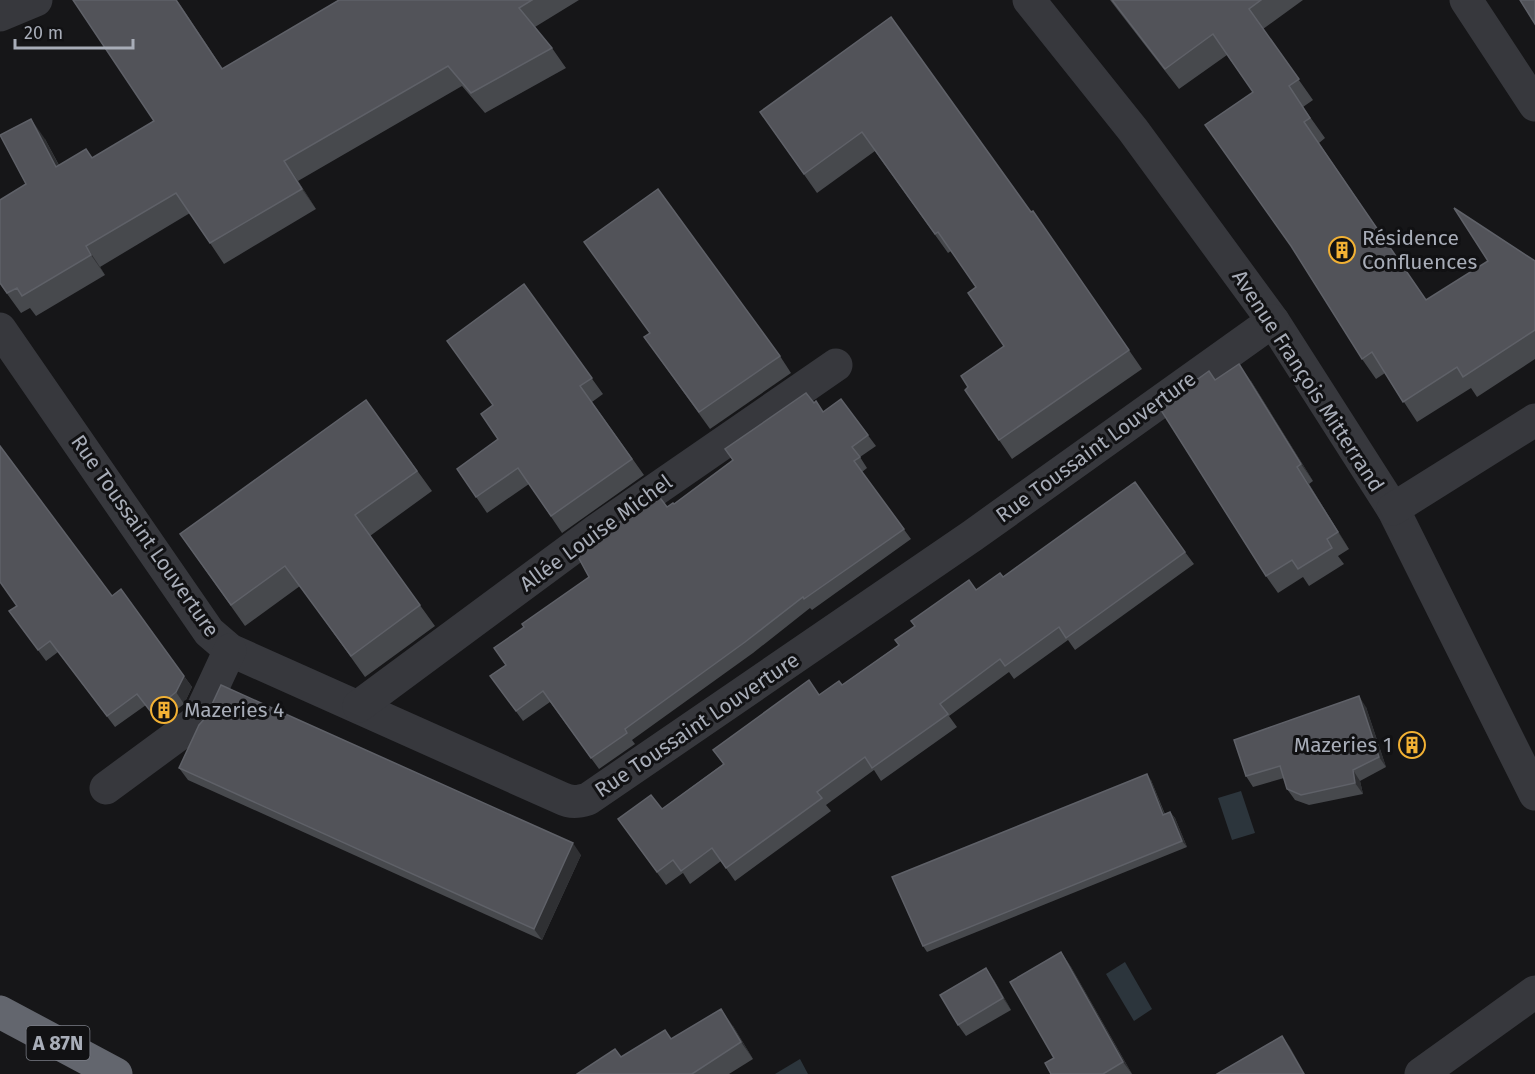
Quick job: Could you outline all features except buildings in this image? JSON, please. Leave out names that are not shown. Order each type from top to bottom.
[{"type":"highway","name":"A 87N","points":[[0,1012],[116,1074]]},
{"type":"street","points":[[0,15],[36,0]]},
{"type":"street","name":"Avenue François Mitterrand","points":[[1029,0],[1133,129],[1273,321],[1393,509],[1535,794]]},
{"type":"street","points":[[1466,0],[1535,105]]},
{"type":"street","name":"Rue Toussaint Louverture","points":[[0,329],[209,632],[230,650],[570,802],[588,799],[972,536],[1273,321]]},
{"type":"street","name":"Allée Louise Michel","points":[[359,706],[597,530],[836,365]]},
{"type":"street","points":[[1393,509],[1535,420]]},
{"type":"street","points":[[106,788],[198,721],[230,650]]},
{"type":"street","points":[[1421,1074],[1535,992]]},
{"type":"shaded area","points":[[1241,791],[1255,833],[1232,840],[1218,798]]},
{"type":"shaded area","points":[[1125,962],[1152,1009],[1134,1021],[1106,974]]},
{"type":"shaded area","points":[[800,1059],[808,1074],[775,1074]]},
{"type":"place","name":"Résidence Confluences","points":[[1342,250]]},
{"type":"place","name":"Mazeries 4","points":[[164,710]]},
{"type":"place","name":"Mazeries 1","points":[[1412,745]]}]
